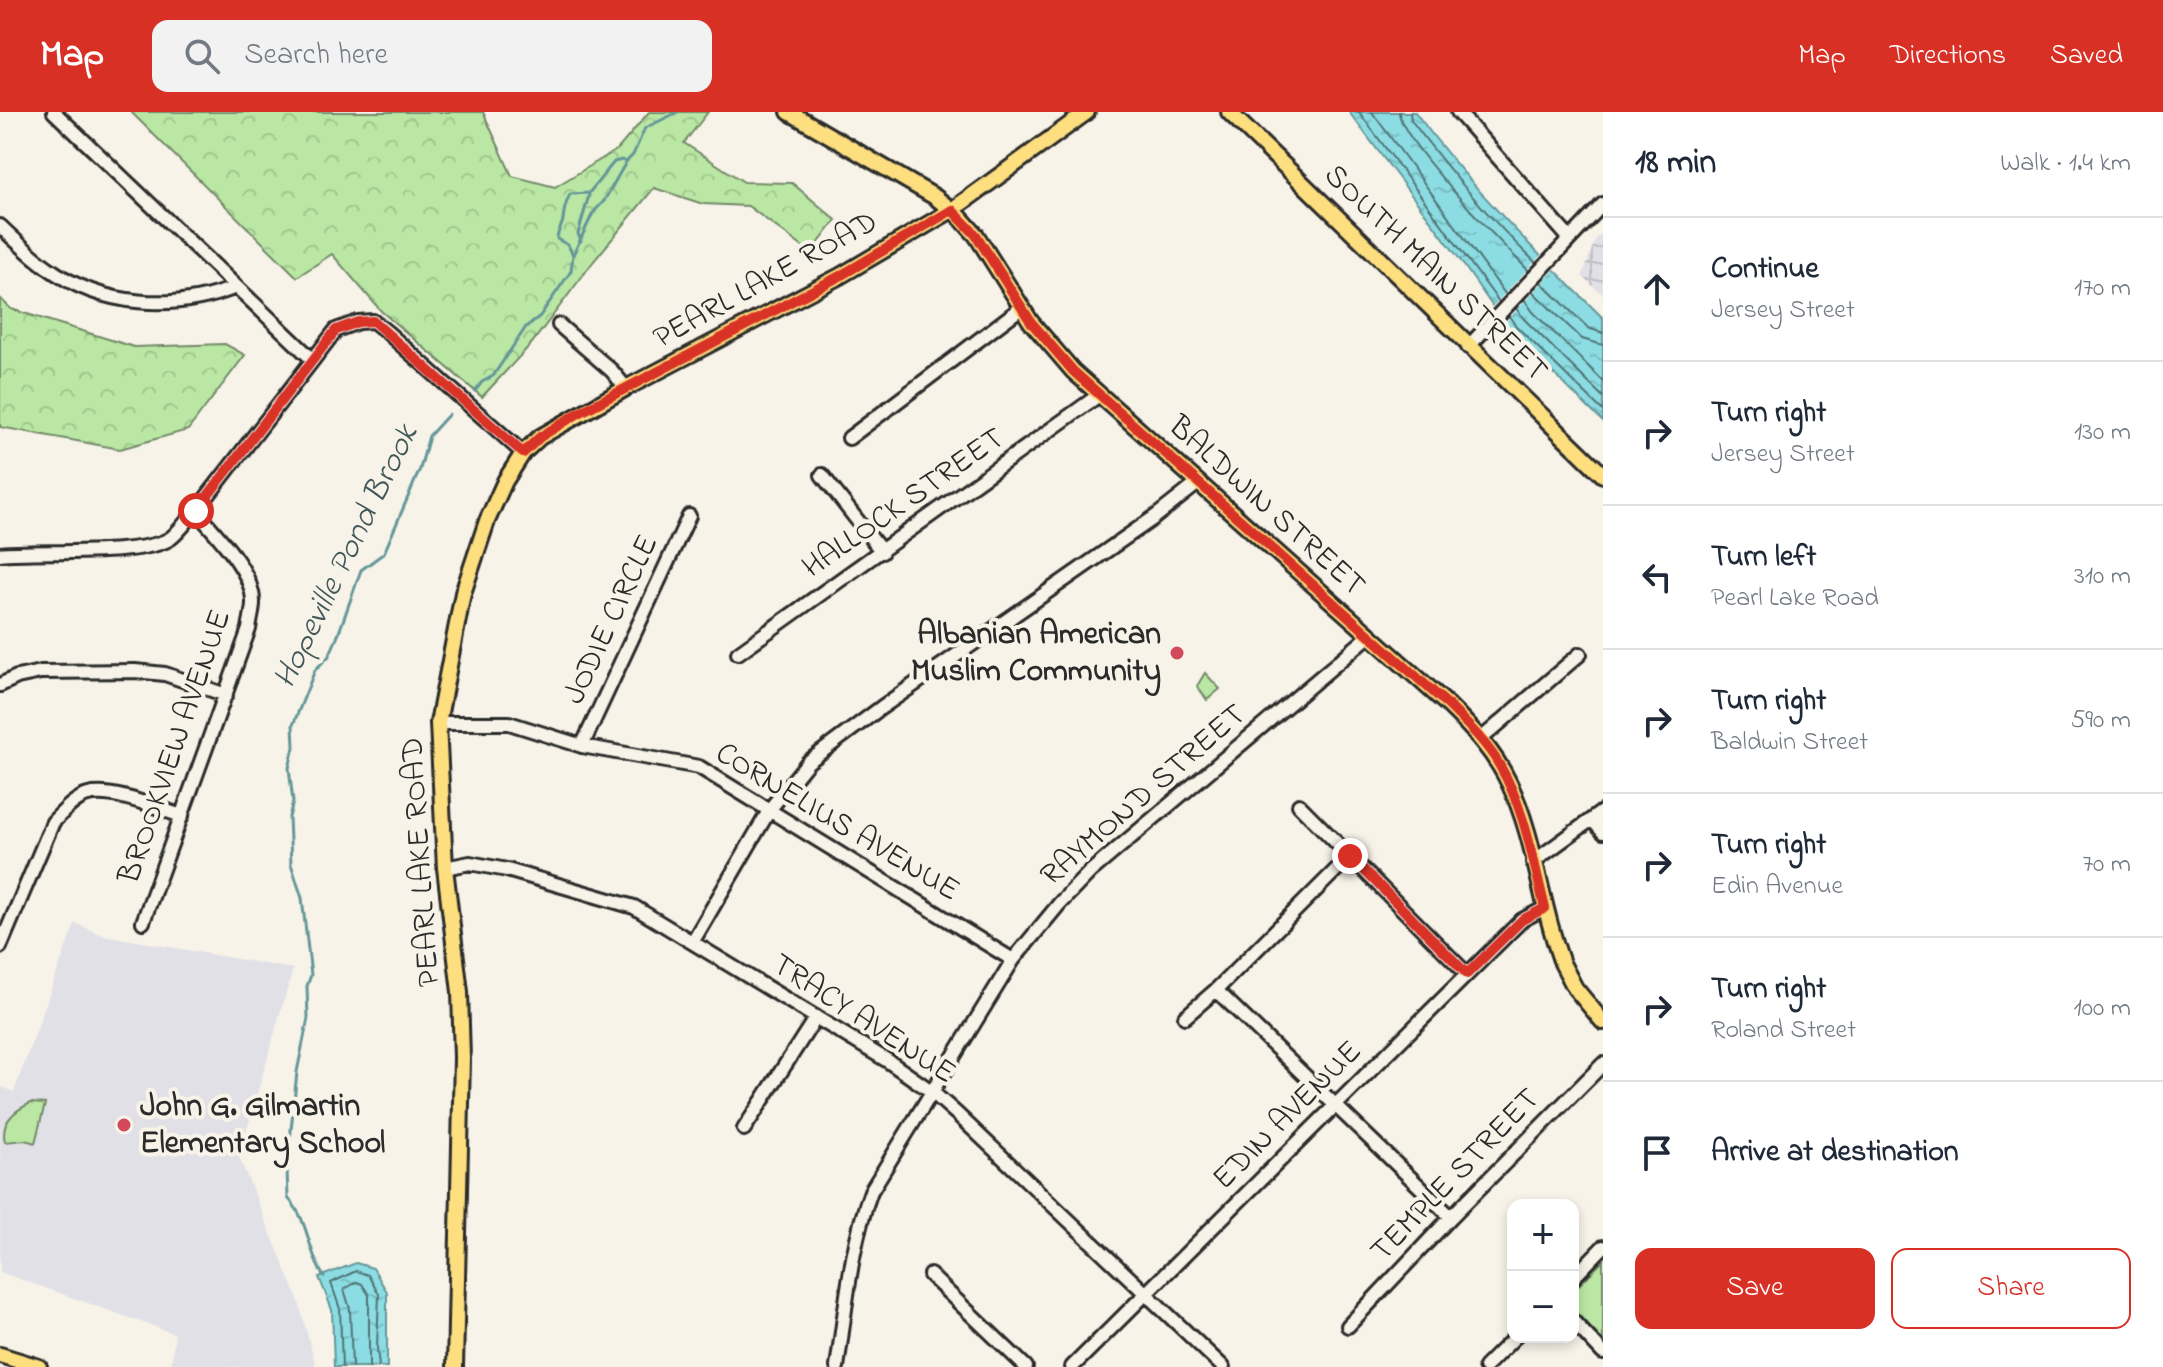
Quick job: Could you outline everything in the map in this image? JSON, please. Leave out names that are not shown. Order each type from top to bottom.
[{"type":"main road","name":"BALDWIN STREET","points":[[789,112],[952,210],[976,235],[1021,308],[1057,355],[1197,484],[1448,705],[1481,739],[1513,791],[1565,969],[1579,994],[1603,1022]]},
{"type":"main road","name":"PEARL LAKE ROAD","points":[[455,1367],[462,1058],[460,992],[445,868],[438,723],[463,593],[487,521],[505,481],[523,453],[540,437],[626,388],[840,276],[952,210],[1087,112]]},
{"type":"main road","name":"SOUTH MAIN STREET","points":[[1229,112],[1603,475]]},
{"type":"main road","points":[[0,1355],[39,1367]]},
{"type":"street","points":[[54,112],[312,359]]},
{"type":"street","points":[[1458,112],[1570,239]]},
{"type":"street","points":[[1468,347],[1603,204]]},
{"type":"street","points":[[0,226],[47,267],[105,296],[144,302],[179,302],[211,297],[236,287]]},
{"type":"street","points":[[849,438],[1021,308]]},
{"type":"street","points":[[0,554],[129,549],[155,546],[171,538],[196,511],[336,330],[358,322],[373,321],[523,453]]},
{"type":"street","points":[[559,325],[612,371],[626,388]]},
{"type":"street","name":"HALLOCK STREET","points":[[738,653],[1099,395]]},
{"type":"street","points":[[822,475],[882,552]]},
{"type":"street","points":[[693,941],[770,809],[808,762],[1155,517],[1197,484]]},
{"type":"street","name":"BROOKVIEW AVENUE","points":[[143,922],[249,629],[254,601],[245,576],[227,548],[196,511]]},
{"type":"street","name":"JODIE CIRCLE","points":[[582,746],[689,516]]},
{"type":"street","name":"RAYMOND STREET","points":[[837,1367],[861,1217],[871,1191],[1013,960],[1050,914],[1090,872],[1369,636]]},
{"type":"street","points":[[1481,739],[1580,654]]},
{"type":"street","points":[[0,685],[17,677],[41,672],[135,671],[165,674],[226,695]]},
{"type":"street","name":"CORNELIUS AVENUE","points":[[438,723],[509,723],[582,746],[699,767],[1013,960]]},
{"type":"street","points":[[0,947],[53,822],[67,808],[86,795],[109,795],[182,816]]},
{"type":"street","points":[[1299,805],[1467,974]]},
{"type":"street","points":[[1533,862],[1598,815],[1603,832]]},
{"type":"street","points":[[1185,1017],[1350,856]]},
{"type":"street","name":"TRACY AVENUE","points":[[445,868],[470,863],[634,907],[888,1061],[931,1091],[1223,1367]]},
{"type":"street","name":"EDIN AVENUE","points":[[1072,1367],[1522,920],[1545,908]]},
{"type":"street","points":[[1216,990],[1451,1217]]},
{"type":"street","points":[[744,1129],[816,1017]]},
{"type":"street","name":"TEMPLE STREET","points":[[1348,1326],[1603,1064]]},
{"type":"street","points":[[1579,1272],[1603,1247]]},
{"type":"street","points":[[930,1275],[1026,1367]]},
{"type":"street","points":[[1579,1327],[1603,1353]]},
{"type":"street","points":[[1485,1367],[1509,1343]]},
{"type":"shaded area","points":[[1603,233],[1603,295],[1582,276],[1596,238]]},
{"type":"shaded area","name":"John G. Gilmartin Elementary School","points":[[75,923],[103,935],[293,969],[239,1157],[298,1299],[316,1367],[171,1367],[175,1334],[0,1272],[0,1086],[14,1092]]},
{"type":"green space","points":[[131,112],[483,112],[512,176],[555,187],[618,149],[649,112],[708,112],[684,143],[744,182],[792,183],[836,220],[811,253],[748,206],[703,204],[654,188],[532,343],[482,397],[381,311],[332,254],[297,277]]},
{"type":"green space","points":[[0,298],[11,309],[134,347],[225,344],[245,355],[188,430],[120,449],[0,427]]},
{"type":"green space","points":[[1205,673],[1220,689],[1207,700],[1197,686]]},
{"type":"green space","points":[[31,1103],[45,1104],[35,1143],[25,1140],[5,1142],[5,1128],[10,1117]]},
{"type":"green space","points":[[1603,1261],[1603,1342],[1579,1317],[1579,1285]]},
{"type":"water","points":[[1349,112],[1415,112],[1482,193],[1603,318],[1603,422],[1510,331]]},
{"type":"water","points":[[356,1263],[373,1268],[387,1292],[387,1367],[334,1367],[332,1310],[319,1277]]},
{"type":"pier","points":[[1543,253],[1557,267],[1502,326],[1490,309]]},
{"type":"waterway","name":"Hopeville Pond Brook","points":[[475,391],[482,382],[493,376],[526,327],[540,316],[571,271],[573,255],[568,245],[557,239],[570,194],[589,193],[614,162],[626,162],[633,155],[645,128],[678,112]]},
{"type":"waterway","points":[[573,255],[593,213],[604,201],[626,162]]},
{"type":"waterway","points":[[581,241],[578,234],[589,195]]},
{"type":"waterway","name":"Hopeville Pond Brook","points":[[324,1277],[301,1217],[288,1198],[287,1169],[297,1072],[308,1018],[307,986],[311,975],[302,898],[291,864],[289,817],[293,802],[289,768],[294,747],[293,725],[315,670],[329,656],[337,638],[361,570],[384,553],[420,469],[429,436],[449,414]]},
{"type":"place","name":"Albanian American Muslim Community","points":[[1177,653]]},
{"type":"place","name":"John G. Gilmartin Elementary School","points":[[124,1125]]},
{"type":"route","points":[[196,511],[336,330],[358,322],[373,321],[523,453],[540,437],[577,414],[840,276],[952,210],[976,235],[1031,322],[1073,371],[1448,705],[1481,739],[1513,791],[1545,908],[1522,920],[1467,974],[1350,856]]}]
